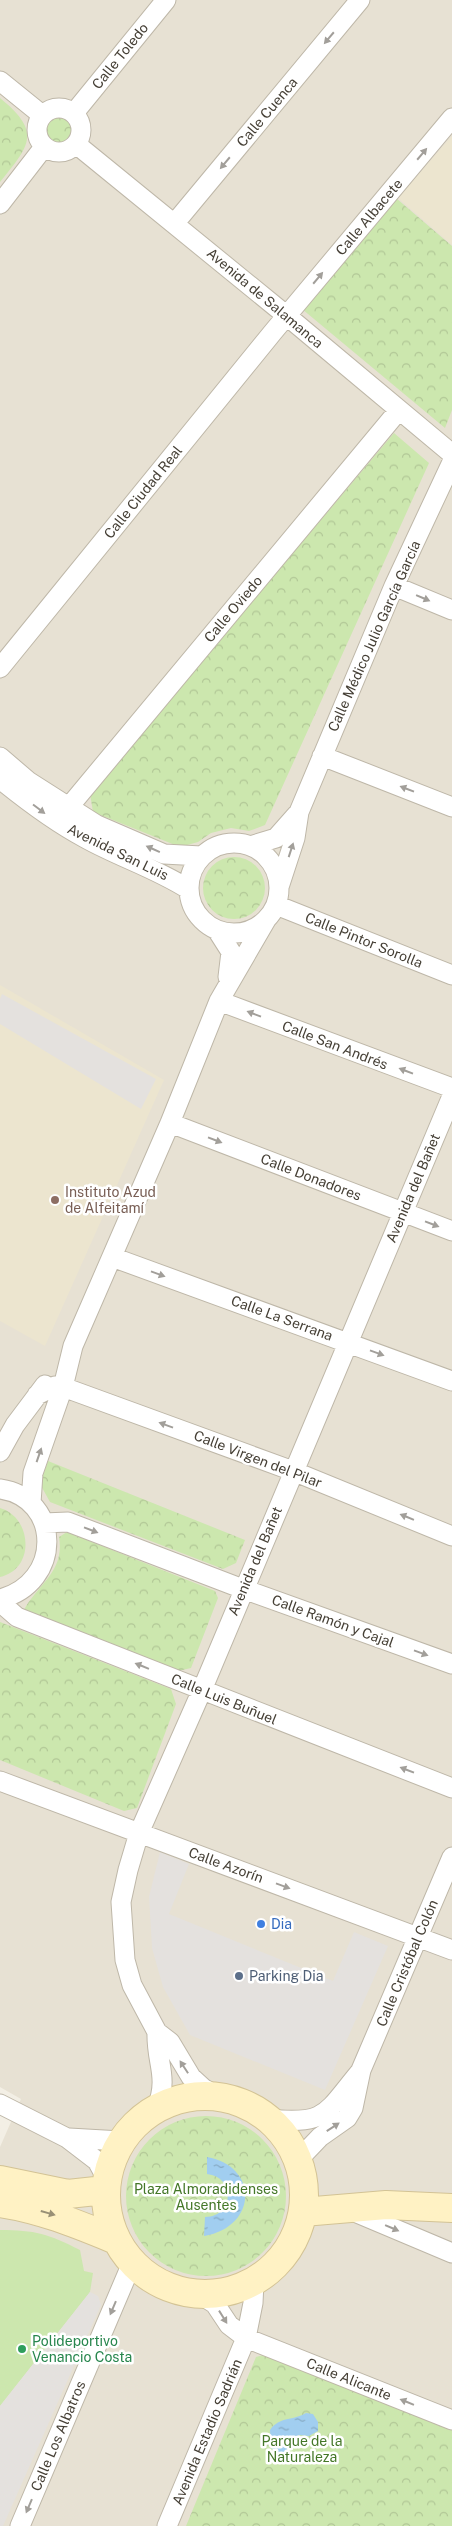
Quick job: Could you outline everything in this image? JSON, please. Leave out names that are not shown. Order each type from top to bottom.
[{"type":"main road","points":[[217,2096],[244,2104],[269,2119],[286,2138],[301,2172],[303,2212],[294,2240],[277,2264],[254,2282],[229,2292],[201,2295],[182,2292],[164,2286],[147,2276],[132,2263],[116,2240],[107,2215],[106,2184],[112,2159],[121,2141],[143,2116],[157,2108],[190,2097],[217,2096]]},
{"type":"main road","points":[[301,2172],[386,2205]]},
{"type":"main road","points":[[0,2180],[68,2194],[106,2184]]},
{"type":"main road","points":[[0,2203],[22,2206],[68,2219],[116,2240]]},
{"type":"main road","points":[[303,2212],[386,2205],[452,2208]]},
{"type":"street","name":"Calle Toledo","points":[[74,112],[166,0]]},
{"type":"street","name":"Calle Cuenca","points":[[174,224],[360,0]]},
{"type":"street","points":[[0,81],[42,115]]},
{"type":"street","points":[[57,107],[74,112],[81,128],[76,144],[61,152],[52,152],[44,147],[39,140],[37,132],[37,123],[42,115],[57,107]]},
{"type":"street","name":"Calle Albacete","points":[[286,316],[452,118]]},
{"type":"street","name":"Avenida de Salamanca","points":[[76,144],[452,454]]},
{"type":"street","points":[[0,204],[44,147]]},
{"type":"street","name":"Calle Ciudad Real","points":[[0,668],[286,316]]},
{"type":"street","name":"Calle Oviedo","points":[[68,808],[399,410]]},
{"type":"street","name":"Calle Médico Julio García García","points":[[31,1503],[33,1473],[63,1387],[73,1346],[170,1123],[219,1001],[274,904],[295,838],[299,812],[394,586],[452,462]]},
{"type":"street","points":[[394,586],[452,610]]},
{"type":"street","points":[[322,756],[452,807]]},
{"type":"street","name":"Avenida San Luis","points":[[0,757],[28,781],[97,825],[164,854],[201,856]]},
{"type":"street","name":"Avenida San Luis","points":[[0,780],[62,825],[87,839],[166,875],[188,889]]},
{"type":"street","name":"Calle Médico Julio García García","points":[[250,846],[276,838],[299,812]]},
{"type":"street","points":[[232,842],[250,846],[265,855],[275,870],[274,904],[252,930],[235,934],[217,930],[202,921],[192,906],[188,889],[191,872],[201,856],[215,846],[232,842]]},
{"type":"street","name":"Calle Pintor Sorolla","points":[[274,904],[452,974]]},
{"type":"street","name":"Calle Médico Julio García García","points":[[217,930],[231,952],[228,983]]},
{"type":"street","name":"Calle San Andrés","points":[[219,1001],[452,1088]]},
{"type":"street","name":"Avenida del Bañet","points":[[217,2096],[203,2088],[191,2077],[170,2042],[157,2032],[132,1985],[124,1960],[121,1902],[139,1832],[202,1690],[452,1096]]},
{"type":"street","name":"Calle Donadores","points":[[170,1123],[452,1231]]},
{"type":"street","name":"Calle La Serrana","points":[[112,1257],[452,1380]]},
{"type":"street","name":"Calle Médico Julio García García","points":[[0,1452],[15,1426],[73,1346]]},
{"type":"street","points":[[37,1395],[55,1386],[63,1387]]},
{"type":"street","name":"Calle Virgen del Pilar","points":[[63,1387],[294,1471],[452,1536]]},
{"type":"street","points":[[0,1488],[10,1490],[31,1503],[44,1523],[48,1540],[46,1557],[39,1573],[28,1586],[0,1601]]},
{"type":"street","name":"Calle Ramón y Cajal","points":[[44,1523],[68,1522],[243,1589],[452,1664]]},
{"type":"street","name":"Calle Luis Buñuel","points":[[0,1601],[17,1617],[452,1788]]},
{"type":"street","name":"Calle Azorín","points":[[0,1782],[139,1832],[452,1950]]},
{"type":"street","name":"Calle Cristóbal Colón","points":[[301,2172],[320,2137],[347,2118],[352,2108],[361,2070],[452,1857]]},
{"type":"street","name":"Avenida del Bañet","points":[[157,2032],[156,2049],[162,2070],[164,2090],[157,2108]]},
{"type":"street","name":"Calle Cristóbal Colón","points":[[269,2119],[297,2122],[317,2118],[332,2108],[361,2070]]},
{"type":"street","points":[[0,2104],[67,2138],[97,2161],[106,2184]]},
{"type":"street","points":[[67,2138],[121,2141]]},
{"type":"street","points":[[347,2209],[452,2253]]},
{"type":"street","name":"Calle Los Albatros","points":[[20,2526],[132,2263]]},
{"type":"street","name":"Avenida Estadio Sadrián","points":[[167,2526],[246,2338],[253,2302],[254,2282]]},
{"type":"street","points":[[201,2295],[215,2304],[229,2325],[246,2338]]},
{"type":"street","name":"Calle Alicante","points":[[246,2338],[452,2420]]},
{"type":"shaded area","points":[[0,0],[452,0],[452,2526],[0,2526],[0,2147],[21,2099],[0,2087]]},
{"type":"shaded area","points":[[452,136],[452,245],[398,198]]},
{"type":"shaded area","name":"Instituto Azud de Alfeitamí","points":[[0,985],[164,1080],[45,1346],[0,1321]]},
{"type":"shaded area","points":[[2,994],[156,1079],[141,1109],[0,1024],[0,999]]},
{"type":"shaded area","name":"Parking Dia","points":[[160,1852],[189,1864],[169,1914],[333,1981],[354,1932],[388,1946],[325,2090],[190,2035],[163,1987],[152,1948],[149,1897]]},
{"type":"shaded area","points":[[90,2292],[98,2296],[101,2305],[3,2526],[0,2526],[0,2406]]},
{"type":"green space","points":[[0,98],[22,120],[27,139],[19,158],[0,182]]},
{"type":"green space","points":[[59,114],[70,119],[75,130],[70,141],[59,146],[48,141],[43,130],[48,119]]},
{"type":"green space","points":[[396,198],[452,246],[452,410],[445,428],[302,309]]},
{"type":"green space","points":[[394,433],[429,463],[265,825],[249,831],[231,828],[211,833],[198,842],[180,847],[93,812],[90,794]]},
{"type":"green space","points":[[228,857],[240,857],[256,866],[263,876],[265,888],[263,900],[256,910],[240,919],[228,919],[217,914],[208,905],[203,894],[203,882],[208,871],[217,862]]},
{"type":"green space","points":[[48,1461],[245,1540],[236,1563],[223,1569],[50,1502],[40,1484]]},
{"type":"green space","points":[[0,1508],[11,1513],[19,1521],[26,1543],[20,1564],[12,1572],[0,1577]]},
{"type":"green space","points":[[67,1532],[215,1591],[218,1598],[191,1668],[178,1671],[24,1610],[54,1569],[60,1549],[59,1537]]},
{"type":"green space","points":[[0,1622],[171,1689],[176,1704],[137,1808],[124,1811],[0,1760]]},
{"type":"green space","name":"Plaza Almoradidenses Ausentes","points":[[214,2116],[244,2125],[263,2139],[273,2151],[280,2165],[285,2180],[285,2212],[280,2227],[273,2241],[263,2253],[251,2263],[229,2273],[214,2276],[198,2276],[183,2273],[161,2263],[139,2241],[127,2212],[126,2188],[129,2173],[139,2151],[161,2129],[190,2117]]},
{"type":"green space","name":"Polideportivo Venancio Costa","points":[[0,2230],[42,2234],[80,2250],[84,2271],[93,2273],[90,2292],[0,2406]]},
{"type":"green space","name":"Parque de la Naturaleza","points":[[270,2353],[452,2430],[452,2526],[186,2526],[256,2357]]},
{"type":"water","points":[[207,2157],[224,2163],[236,2172],[243,2184],[245,2196],[242,2209],[235,2221],[222,2230],[204,2236],[205,2217],[222,2211],[228,2197],[227,2189],[223,2182],[207,2174]]},
{"type":"water","points":[[306,2413],[313,2414],[318,2422],[318,2431],[309,2436],[299,2435],[287,2450],[280,2454],[271,2448],[270,2430],[274,2426],[282,2421]]},
{"type":"place","name":"Instituto Azud de Alfeitamí","points":[[55,1200]]},
{"type":"place","name":"Dia","points":[[261,1924]]},
{"type":"place","name":"Parking Dia","points":[[239,1976]]},
{"type":"place","name":"Polideportivo Venancio Costa","points":[[22,2349]]}]
